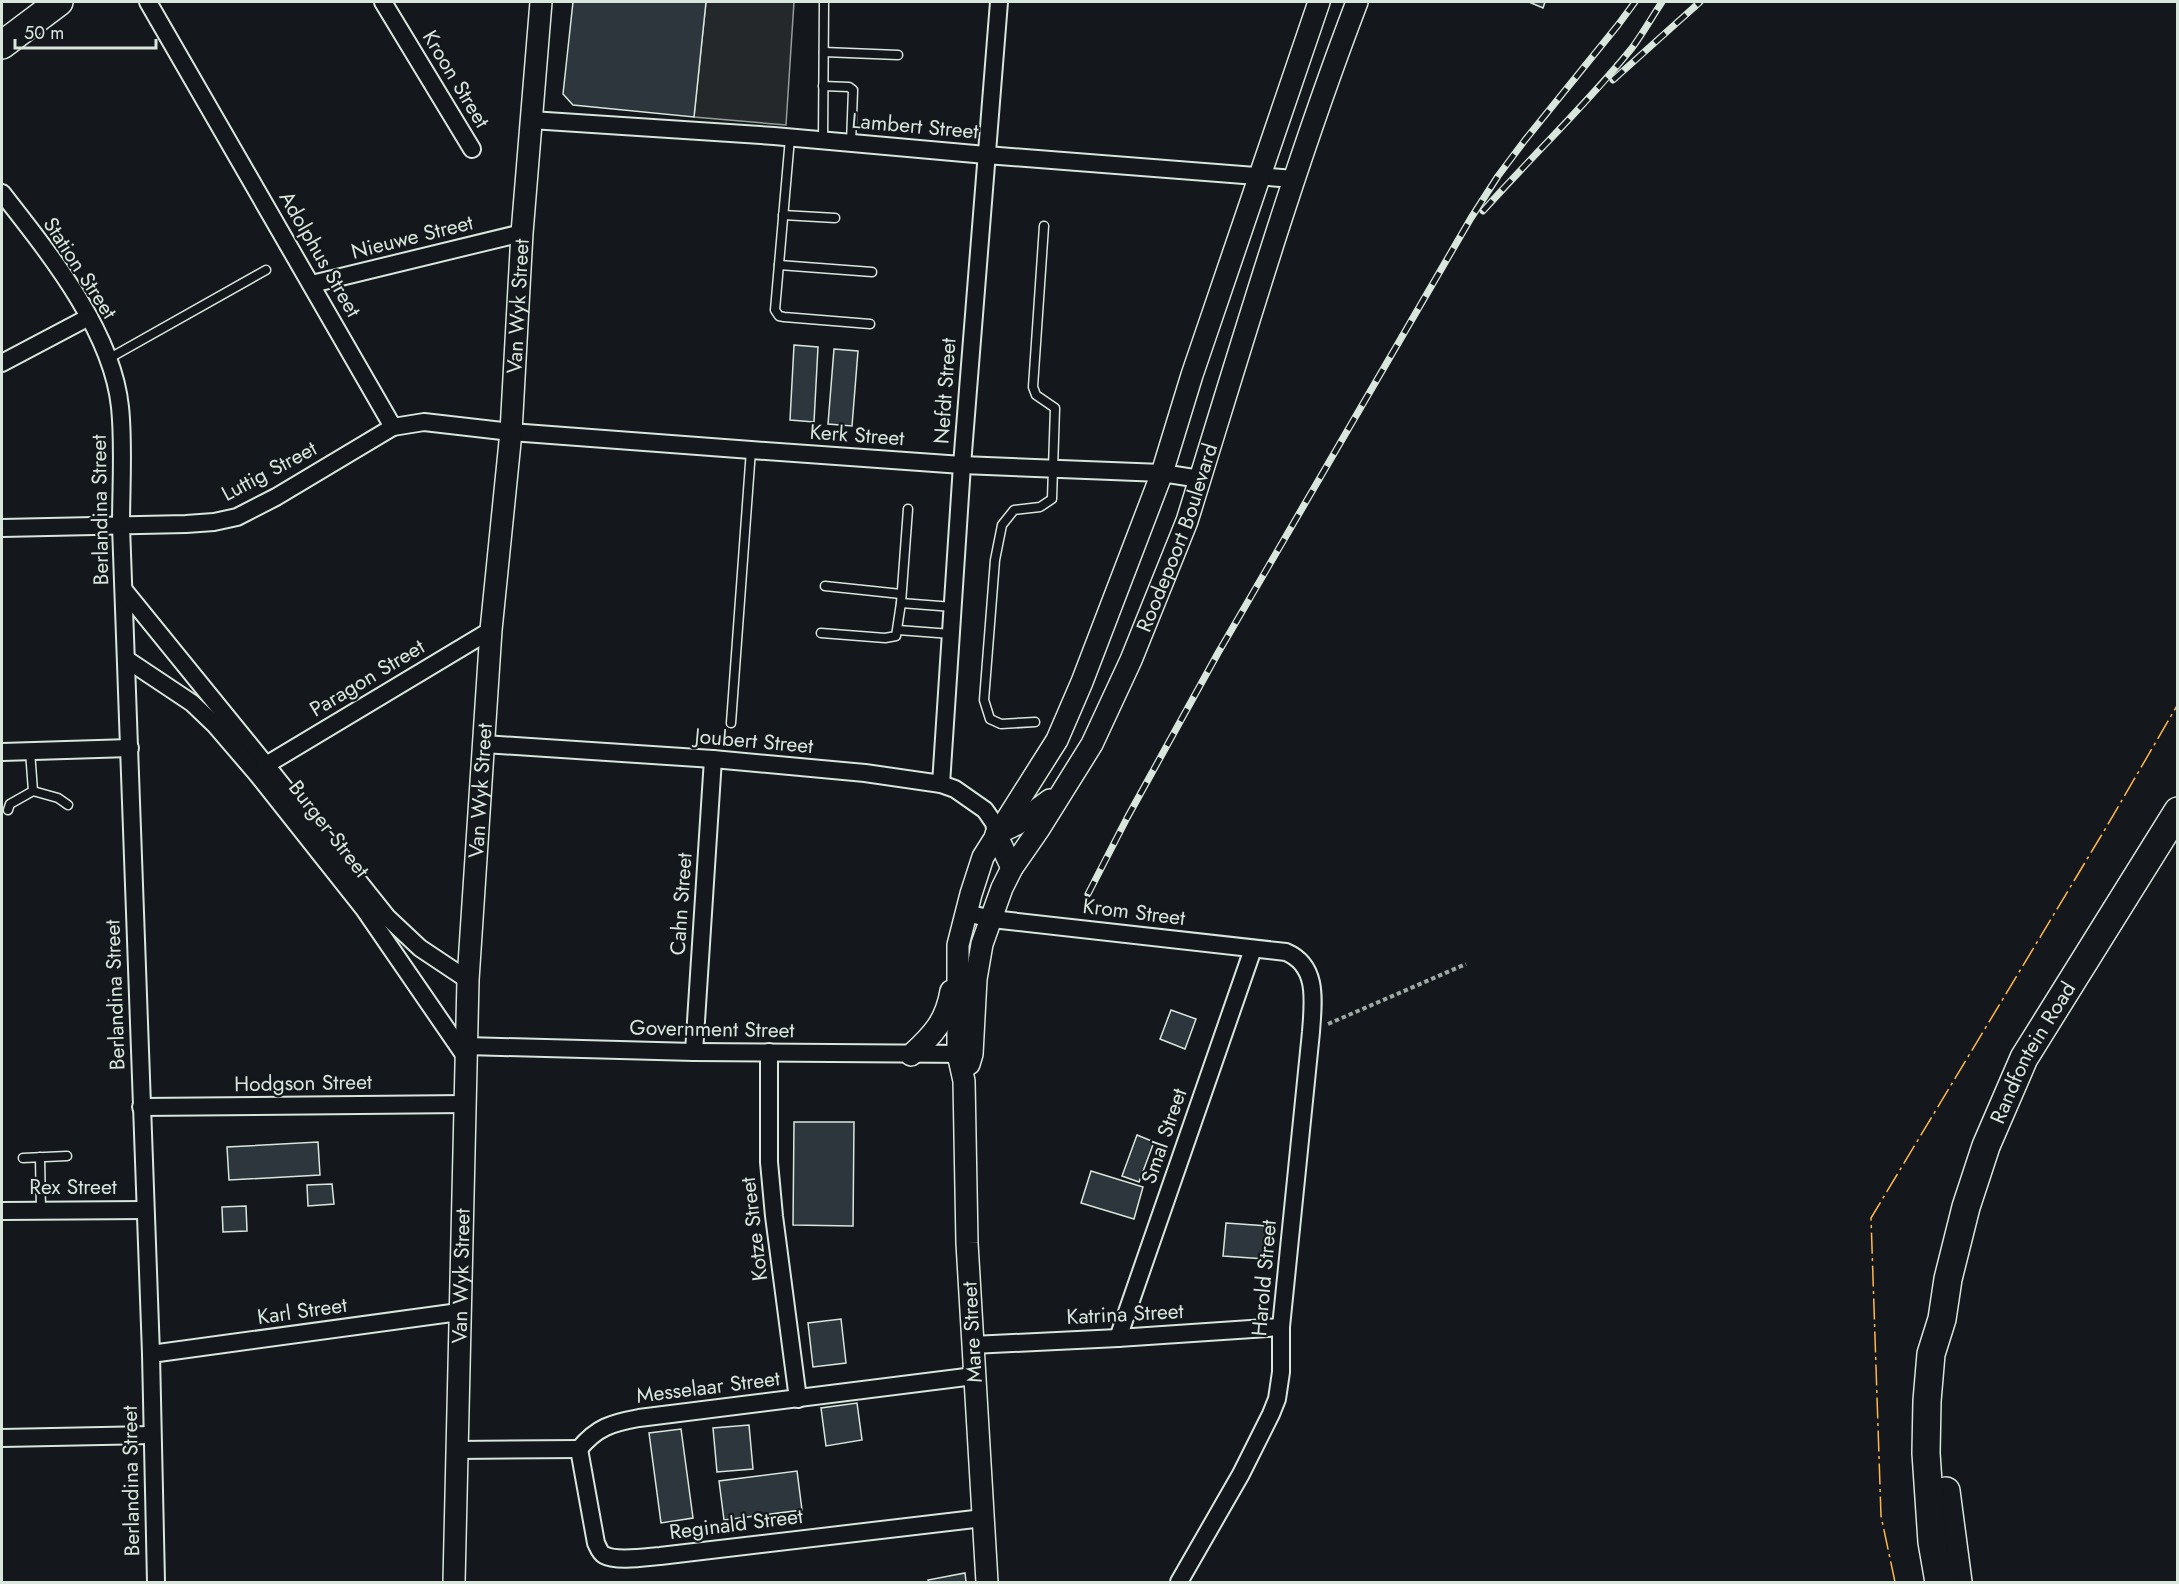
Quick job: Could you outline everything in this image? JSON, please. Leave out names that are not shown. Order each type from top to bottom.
[{"type":"main road","points":[[2,45],[59,2]]},
{"type":"main road","name":"Randfontein Road","points":[[1958,1582],[1941,1446],[1942,1319],[1948,1279],[1966,1207],[1986,1146],[2024,1058],[2178,811]]},
{"type":"main road","name":"Randfontein Road","points":[[1939,1582],[1932,1542],[1926,1454],[1931,1354],[1942,1319]]},
{"type":"street","name":"Adolphus Street","points":[[147,2],[393,427]]},
{"type":"street","name":"Kroon Street","points":[[383,2],[472,149]]},
{"type":"street","name":"Van Wyk Street","points":[[454,1582],[468,980],[491,630],[511,432],[522,233],[541,2]]},
{"type":"street","name":"Nefdt Street","points":[[941,784],[962,465],[999,2]]},
{"type":"street","name":"Roodepoort Boulevard","points":[[965,1054],[958,945],[983,857],[1057,740],[1082,682],[1162,473],[1258,176],[1319,2]]},
{"type":"street","name":"Roodepoort Boulevard","points":[[965,1054],[982,944],[1012,868],[1092,744],[1172,563],[1263,272],[1324,88],[1357,2]]},
{"type":"street","name":"Lambert Street","points":[[531,120],[790,138],[1294,179]]},
{"type":"street","name":"Station Street","points":[[2,193],[76,294],[104,346],[120,407]]},
{"type":"street","name":"Nieuwe Street","points":[[312,284],[522,233]]},
{"type":"street","points":[[2,363],[88,317]]},
{"type":"street","name":"Berlandina Street","points":[[120,407],[121,526],[151,1354],[156,1582]]},
{"type":"street","points":[[393,427],[424,422],[511,432]]},
{"type":"street","name":"Luttig Street","points":[[2,528],[186,524],[214,522],[237,517],[276,497],[393,427]]},
{"type":"street","name":"Kerk Street","points":[[511,432],[962,465],[1162,473],[1200,479]]},
{"type":"street","name":"Burger Street","points":[[124,590],[387,917],[420,948],[468,980]]},
{"type":"street","name":"Paragon Street","points":[[266,765],[491,630]]},
{"type":"street","name":"Burger Street","points":[[126,659],[192,703],[215,725],[257,774],[364,909],[465,1051]]},
{"type":"street","name":"Joubert Street","points":[[484,744],[713,759],[865,773],[941,784],[955,789],[985,810],[994,823],[996,834]]},
{"type":"street","points":[[2,752],[130,748]]},
{"type":"street","name":"Cahn Street","points":[[694,1052],[713,759]]},
{"type":"street","points":[[1012,868],[996,834],[1035,813],[1066,786]]},
{"type":"street","name":"Krom Street","points":[[966,913],[992,919],[1286,952],[1297,957]]},
{"type":"street","points":[[911,1055],[941,1023],[949,1000],[958,945]]},
{"type":"street","name":"Smal Street","points":[[1118,1338],[1253,949]]},
{"type":"street","name":"Harold Street","points":[[1179,1582],[1241,1474],[1277,1399],[1281,1372],[1281,1327],[1311,1032],[1312,985],[1310,975],[1297,957]]},
{"type":"street","name":"Government Street","points":[[465,1051],[965,1054]]},
{"type":"street","name":"Kotze Street","points":[[769,1052],[768,1130],[771,1182],[798,1399]]},
{"type":"street","name":"Mare Street","points":[[965,1054],[967,1243],[987,1582]]},
{"type":"street","name":"Hodgson Street","points":[[141,1107],[465,1104]]},
{"type":"street","name":"Rex Street","points":[[2,1211],[146,1210]]},
{"type":"street","name":"Karl Street","points":[[151,1354],[459,1312]]},
{"type":"street","name":"Katrina Street","points":[[972,1345],[1281,1327]]},
{"type":"street","name":"Messelaar Street","points":[[579,1449],[596,1431],[622,1421],[974,1376]]},
{"type":"street","points":[[2,1437],[152,1435]]},
{"type":"street","points":[[456,1450],[579,1449]]},
{"type":"street","name":"Reginald Street","points":[[579,1449],[596,1543],[601,1552],[609,1557],[660,1556],[983,1518]]},
{"type":"lane","points":[[823,141],[824,2]]},
{"type":"lane","points":[[824,52],[898,55]]},
{"type":"lane","points":[[823,86],[849,87],[854,90],[851,143]]},
{"type":"lane","points":[[790,138],[775,306],[779,316],[870,324]]},
{"type":"lane","points":[[783,215],[835,218]]},
{"type":"lane","points":[[1035,722],[1001,724],[990,719],[984,700],[995,560],[1002,525],[1014,510],[1040,507],[1052,499],[1055,469],[1055,408],[1036,395],[1033,387],[1044,226]]},
{"type":"lane","points":[[779,265],[872,272]]},
{"type":"lane","points":[[108,359],[266,270]]},
{"type":"lane","points":[[731,723],[751,450]]},
{"type":"lane","points":[[821,633],[892,638],[896,636],[908,509]]},
{"type":"lane","points":[[825,586],[953,607]]},
{"type":"lane","points":[[898,630],[951,634]]},
{"type":"lane","points":[[30,752],[33,791]]},
{"type":"lane","points":[[8,810],[10,804],[33,791],[63,800],[68,805]]},
{"type":"lane","points":[[23,1158],[67,1156]]},
{"type":"lane","points":[[40,1157],[41,1210]]},
{"type":"path","points":[[1311,1032],[1466,964]]},
{"type":"shaded area","points":[[706,2],[794,2],[786,125],[694,117]]},
{"type":"building","points":[[573,2],[706,2],[694,117],[573,105],[563,94]]},
{"type":"building","points":[[1529,2],[1545,2],[1543,8]]},
{"type":"building","points":[[794,345],[818,347],[814,422],[790,420]]},
{"type":"building","points":[[834,349],[858,351],[852,426],[828,424]]},
{"type":"building","points":[[1171,1010],[1196,1019],[1185,1049],[1160,1039]]},
{"type":"building","points":[[794,1122],[854,1122],[853,1226],[793,1225]]},
{"type":"building","points":[[1137,1135],[1154,1142],[1139,1182],[1122,1176]]},
{"type":"building","points":[[318,1142],[320,1175],[229,1180],[227,1147]]},
{"type":"building","points":[[1091,1171],[1143,1187],[1134,1219],[1081,1203]]},
{"type":"building","points":[[332,1184],[334,1204],[308,1206],[307,1185]]},
{"type":"building","points":[[246,1206],[247,1231],[223,1232],[222,1207]]},
{"type":"building","points":[[1226,1223],[1268,1226],[1265,1259],[1223,1256]]},
{"type":"building","points":[[841,1319],[846,1363],[813,1367],[808,1323]]},
{"type":"building","points":[[857,1403],[862,1440],[826,1446],[821,1408]]},
{"type":"building","points":[[749,1425],[753,1469],[717,1472],[713,1428]]},
{"type":"building","points":[[681,1429],[693,1518],[661,1523],[649,1433]]},
{"type":"building","points":[[797,1471],[802,1510],[724,1520],[719,1481]]},
{"type":"building","points":[[965,1573],[966,1582],[929,1582],[928,1580]]},
{"type":"railway","points":[[1088,894],[1218,653],[1471,218],[1525,140],[1635,2]]},
{"type":"railway","points":[[1483,211],[1614,69],[1636,42],[1662,2]]},
{"type":"railway","points":[[1613,80],[1700,2]]},
{"type":"power","points":[[1895,1582],[1881,1516],[1871,1218],[2178,704]]}]
